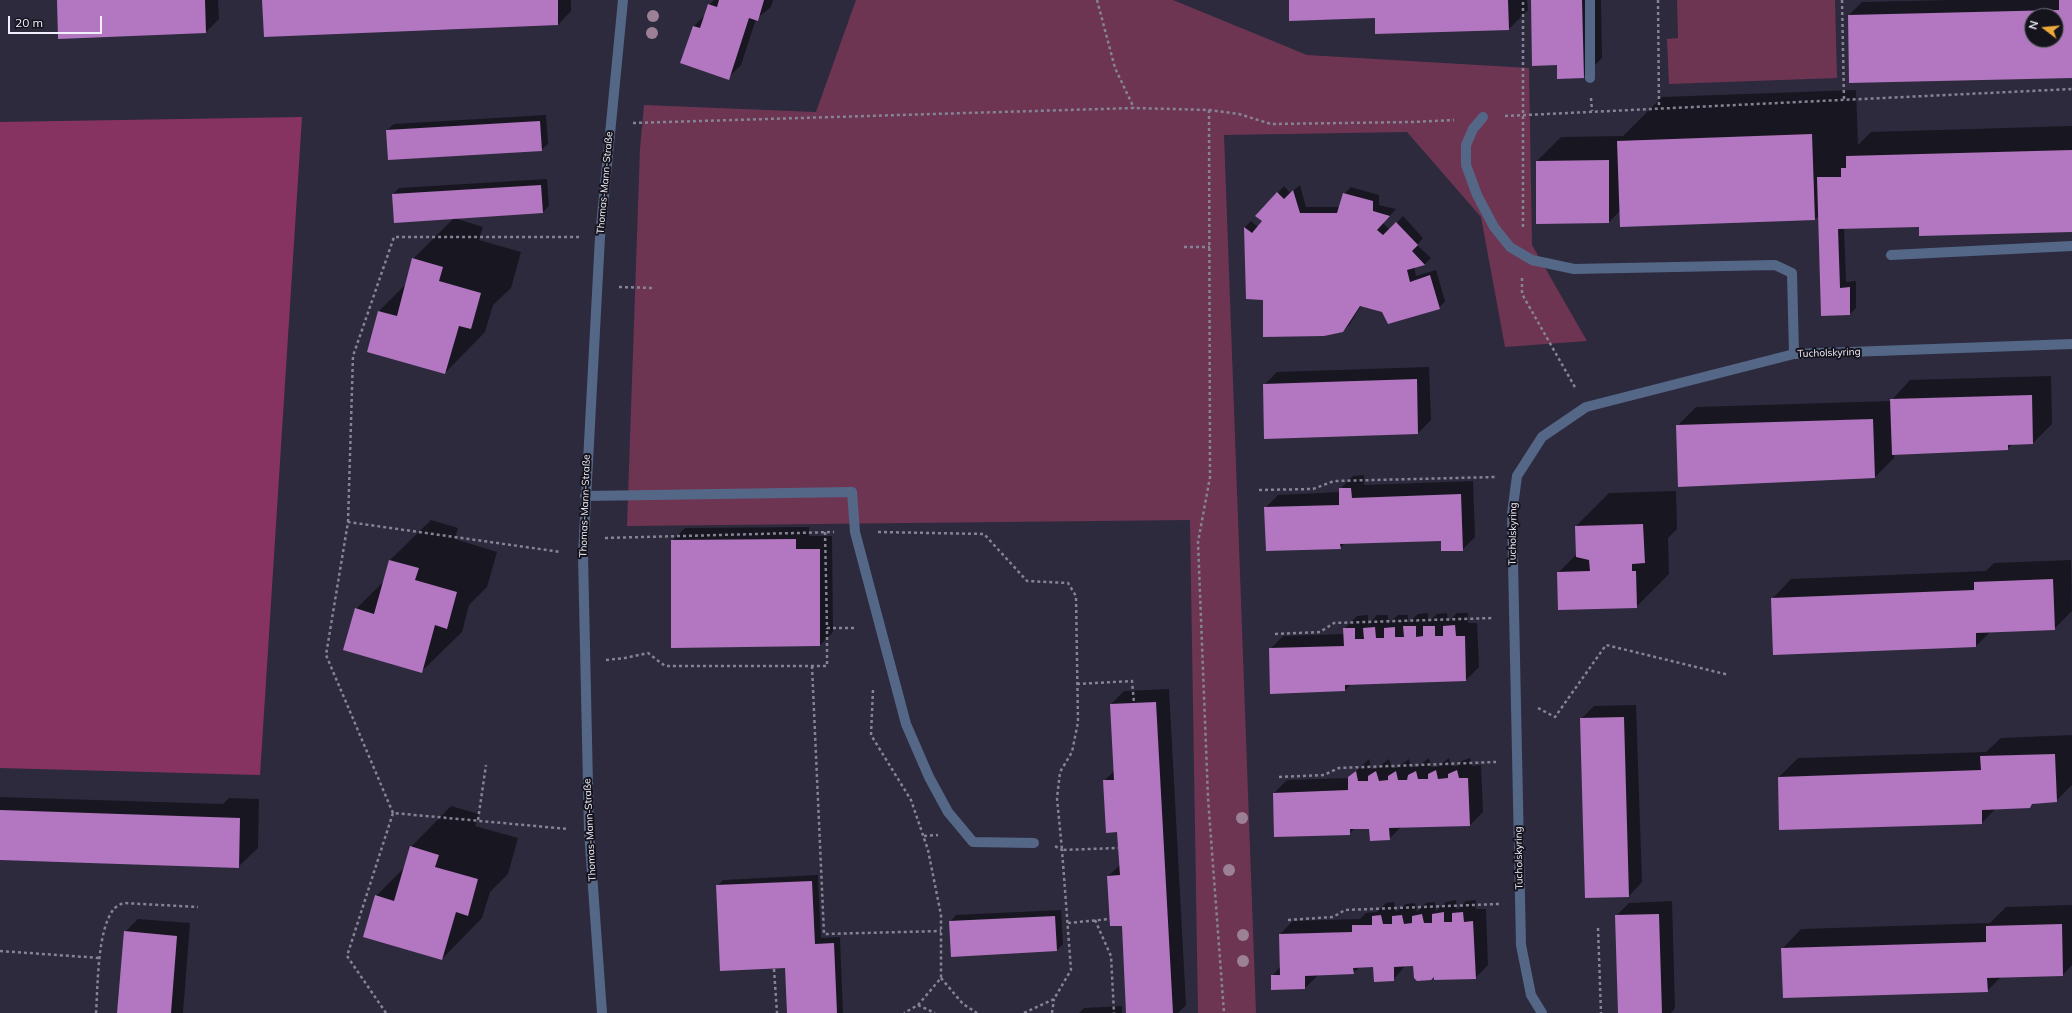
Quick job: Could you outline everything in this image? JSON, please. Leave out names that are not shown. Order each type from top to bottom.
[{"type":"street","name":"Thomas-Mann-Straße","points":[[602,1013],[589,831],[583,555],[596,287],[610,124],[623,0]]},
{"type":"street","points":[[1590,0],[1590,78]]},
{"type":"street","points":[[1484,117],[1473,129],[1466,145],[1466,165],[1476,195],[1494,227],[1510,247],[1532,260],[1574,269],[1775,265],[1792,272],[1794,354]]},
{"type":"street","points":[[1892,255],[2072,246]]},
{"type":"street","name":"Tucholskyring","points":[[1542,1013],[1531,995],[1522,952],[1512,514],[1517,476],[1542,437],[1586,407],[1794,354],[2072,344]]},
{"type":"street","points":[[585,496],[852,492],[855,532],[906,724],[929,777],[948,812],[973,842],[1034,843]]},
{"type":"path","points":[[1097,0],[1114,68],[1134,108]]},
{"type":"path","points":[[1523,0],[1524,114],[1522,294],[1586,407]]},
{"type":"path","points":[[1658,0],[1660,108]]},
{"type":"path","points":[[1842,0],[1844,100]]},
{"type":"path","points":[[610,124],[1134,108],[1209,110],[1239,114],[1271,124],[1413,122],[1524,114],[2072,89]]},
{"type":"path","points":[[1209,110],[1210,476],[1198,542],[1208,798],[1224,1013]]},
{"type":"path","points":[[386,1013],[346,956],[393,813],[326,655],[348,522],[353,356],[394,237],[600,237]]},
{"type":"path","points":[[1184,247],[1210,247]]},
{"type":"path","points":[[596,287],[652,288]]},
{"type":"path","points":[[1259,490],[1313,489],[1334,481],[1517,476]]},
{"type":"path","points":[[348,522],[583,555]]},
{"type":"path","points":[[585,661],[625,658],[648,653],[665,666],[827,666],[825,532]]},
{"type":"path","points":[[584,539],[825,532],[984,534],[1027,581],[1068,583],[1076,596],[1078,722],[1072,752],[1060,772],[1057,798],[1071,970],[1054,999],[1052,1013]]},
{"type":"path","points":[[1275,634],[1320,632],[1334,623],[1514,617]]},
{"type":"path","points":[[827,628],[860,628],[858,621]]},
{"type":"path","points":[[1516,697],[1555,717],[1606,645],[1729,675]]},
{"type":"path","points":[[812,666],[824,934],[941,931]]},
{"type":"path","points":[[1077,684],[1132,681],[1134,703]]},
{"type":"path","points":[[871,683],[874,697],[872,735],[911,800],[924,836],[941,915],[941,978],[963,1004],[977,1013]]},
{"type":"path","points":[[1279,777],[1324,775],[1340,768],[1352,767],[1517,761]]},
{"type":"path","points":[[478,820],[486,765]]},
{"type":"path","points":[[393,813],[589,831]]},
{"type":"path","points":[[924,836],[939,835]]},
{"type":"path","points":[[1049,842],[1062,850],[1118,848]]},
{"type":"path","points":[[96,1013],[100,958],[105,928],[113,910],[122,903],[198,907]]},
{"type":"path","points":[[1288,920],[1333,917],[1345,910],[1520,903]]},
{"type":"path","points":[[1068,923],[1110,919]]},
{"type":"path","points":[[1095,920],[1111,956],[1114,1013]]},
{"type":"path","points":[[1598,928],[1601,1013]]},
{"type":"path","points":[[0,951],[100,958]]},
{"type":"path","points":[[774,968],[777,1013]]},
{"type":"path","points":[[904,1013],[918,1005],[941,978]]},
{"type":"path","points":[[1024,1013],[1054,999]]},
{"type":"path","points":[[918,1005],[935,1013]]},
{"type":"shaded area","points":[[856,0],[1173,0],[1307,55],[1529,68],[1532,245],[1587,341],[1505,347],[1481,217],[1407,132],[1224,135],[1256,1013],[1198,1013],[1190,520],[627,526],[640,149],[644,105],[816,112]]},
{"type":"shaded area","points":[[1677,0],[1835,0],[1837,78],[1669,84],[1667,39],[1678,38]]},
{"type":"shaded area","points":[[302,117],[260,775],[0,768],[0,122]]},
{"type":"building","points":[[57,0],[205,0],[206,33],[58,39]]},
{"type":"building","points":[[262,0],[558,0],[558,25],[264,37]]},
{"type":"building","points":[[719,0],[764,0],[758,21],[749,18],[729,80],[680,63],[693,26],[700,28],[708,4],[717,7]]},
{"type":"building","points":[[1289,0],[1508,0],[1509,30],[1375,34],[1375,18],[1289,21]]},
{"type":"building","points":[[1531,0],[1582,0],[1584,78],[1557,79],[1557,65],[1532,66]]},
{"type":"building","points":[[2059,0],[2072,0],[2072,78],[1849,83],[1848,15],[2024,11],[2024,48],[2064,48],[2064,8],[2059,8]]},
{"type":"building","points":[[540,121],[542,151],[388,160],[386,130]]},
{"type":"building","points":[[1812,134],[1815,220],[1620,227],[1617,141]]},
{"type":"building","points":[[2072,150],[2072,232],[1919,236],[1919,227],[1838,229],[1840,288],[1850,287],[1850,315],[1821,316],[1817,177],[1841,177],[1841,168],[1846,168],[1846,156]]},
{"type":"building","points":[[1609,160],[1609,223],[1536,224],[1536,161]]},
{"type":"building","points":[[541,185],[543,213],[394,223],[392,194]]},
{"type":"building","points":[[1293,190],[1300,213],[1337,213],[1343,193],[1373,201],[1373,211],[1390,216],[1377,230],[1383,235],[1396,222],[1418,245],[1412,251],[1425,265],[1407,270],[1410,282],[1430,275],[1440,309],[1388,324],[1382,312],[1360,306],[1343,332],[1324,336],[1263,337],[1263,300],[1246,299],[1244,227],[1252,233],[1262,221],[1255,216],[1277,192],[1284,199]]},
{"type":"building","points":[[412,258],[443,267],[439,281],[481,293],[471,329],[459,326],[445,374],[367,352],[378,311],[397,316]]},
{"type":"building","points":[[1417,379],[1418,434],[1264,439],[1263,384]]},
{"type":"building","points":[[2032,395],[2033,444],[2008,445],[2008,450],[1892,455],[1890,399]]},
{"type":"building","points":[[1873,419],[1875,478],[1678,487],[1676,425]]},
{"type":"building","points":[[1339,488],[1351,488],[1352,498],[1461,494],[1463,551],[1441,551],[1441,541],[1340,544],[1341,549],[1266,551],[1264,507],[1339,505]]},
{"type":"building","points":[[1643,524],[1645,563],[1632,564],[1632,571],[1636,571],[1637,608],[1558,610],[1557,572],[1590,571],[1589,560],[1576,557],[1575,526]]},
{"type":"building","points":[[796,539],[796,549],[820,549],[820,646],[671,648],[671,540]]},
{"type":"building","points":[[389,560],[419,568],[415,580],[457,592],[447,629],[435,625],[422,673],[343,650],[355,608],[374,614]]},
{"type":"building","points":[[2053,579],[2055,630],[1976,633],[1976,647],[1773,655],[1771,598],[1974,590],[1974,582]]},
{"type":"building","points":[[1455,625],[1456,636],[1465,636],[1466,681],[1345,685],[1345,691],[1270,694],[1269,648],[1344,646],[1343,628],[1355,628],[1355,639],[1364,639],[1363,628],[1375,627],[1376,638],[1384,638],[1384,628],[1395,627],[1395,637],[1404,637],[1403,626],[1416,626],[1416,637],[1423,636],[1423,626],[1435,626],[1435,636],[1443,636],[1443,626]]},
{"type":"building","points":[[1156,702],[1173,1013],[1126,1013],[1122,926],[1110,926],[1107,876],[1120,875],[1117,832],[1106,833],[1103,780],[1114,780],[1110,704]]},
{"type":"building","points":[[1624,717],[1629,897],[1585,898],[1580,718]]},
{"type":"building","points":[[2055,754],[2057,802],[2032,804],[2030,808],[1982,810],[1982,824],[1779,830],[1778,777],[1981,770],[1980,756]]},
{"type":"building","points":[[1436,770],[1438,779],[1448,778],[1448,774],[1457,770],[1459,778],[1468,778],[1470,826],[1389,828],[1390,840],[1370,841],[1369,829],[1350,829],[1350,835],[1274,837],[1273,793],[1348,790],[1348,777],[1356,771],[1358,781],[1368,781],[1368,776],[1376,771],[1379,781],[1388,780],[1388,776],[1396,771],[1398,780],[1407,780],[1408,775],[1416,771],[1418,779],[1428,779],[1428,774]]},
{"type":"building","points":[[0,810],[240,818],[239,868],[0,860]]},
{"type":"building","points":[[410,846],[439,855],[435,867],[478,879],[468,916],[456,912],[442,960],[363,937],[375,895],[394,901]]},
{"type":"building","points":[[812,881],[815,944],[834,943],[837,1013],[787,1013],[785,968],[720,971],[716,885]]},
{"type":"building","points":[[1444,912],[1444,922],[1452,922],[1452,913],[1463,912],[1464,922],[1473,921],[1476,979],[1434,980],[1434,977],[1431,980],[1417,981],[1414,978],[1413,966],[1394,967],[1394,981],[1374,982],[1373,967],[1353,968],[1354,974],[1305,976],[1305,989],[1271,990],[1271,975],[1280,975],[1279,934],[1352,932],[1352,925],[1372,925],[1372,916],[1381,915],[1383,924],[1392,924],[1392,916],[1402,915],[1404,924],[1412,923],[1412,916],[1422,914],[1424,923],[1432,923],[1432,914]]},
{"type":"building","points":[[1659,914],[1662,1013],[1618,1013],[1615,915]]},
{"type":"building","points":[[1055,916],[1057,951],[951,957],[949,921]]},
{"type":"building","points":[[2062,924],[2063,976],[1987,978],[1988,992],[1783,998],[1781,948],[1986,942],[1986,926]]},
{"type":"building","points":[[124,931],[177,936],[171,1013],[117,1013]]}]
